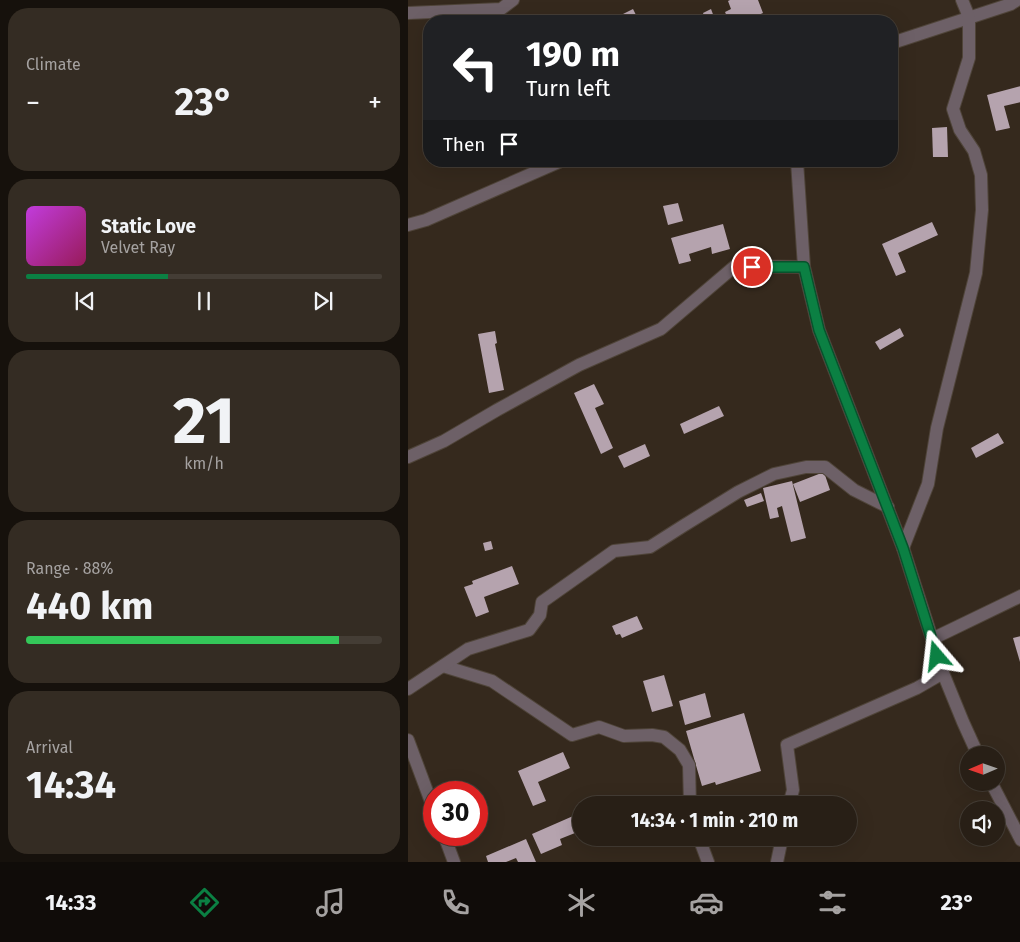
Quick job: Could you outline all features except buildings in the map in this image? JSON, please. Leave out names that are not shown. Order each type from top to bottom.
[{"type":"street","points":[[408,13],[501,9],[513,0]]},
{"type":"street","points":[[903,548],[928,484],[937,428],[976,273],[982,210],[981,175],[974,151],[960,130],[953,108],[969,58],[969,17],[962,0]]},
{"type":"street","points":[[898,42],[1017,0]]},
{"type":"street","points":[[408,225],[426,220],[547,167]]},
{"type":"street","points":[[797,167],[804,267],[819,330],[903,548],[943,673],[974,746]]},
{"type":"street","points":[[408,456],[444,441],[579,365],[662,329],[735,266],[804,267]]},
{"type":"street","points":[[408,689],[468,649],[529,630],[540,616],[542,602],[614,552],[650,547],[730,497],[774,474],[806,467],[825,468],[854,490],[888,507]]},
{"type":"street","points":[[932,639],[1020,596]]},
{"type":"street","points":[[443,666],[492,681],[572,735],[600,727],[624,736],[652,735],[664,737],[680,750],[689,765],[690,796]]},
{"type":"street","points":[[791,796],[793,790],[787,745],[917,688],[943,673]]},
{"type":"street","points":[[408,740],[423,781]]},
{"type":"street","points":[[996,791],[1020,840]]},
{"type":"street","points":[[448,846],[454,862]]},
{"type":"street","points":[[702,846],[708,862]]},
{"type":"street","points":[[777,862],[780,846]]},
{"type":"route","points":[[752,267],[804,267],[819,330],[903,548],[937,656]]}]
